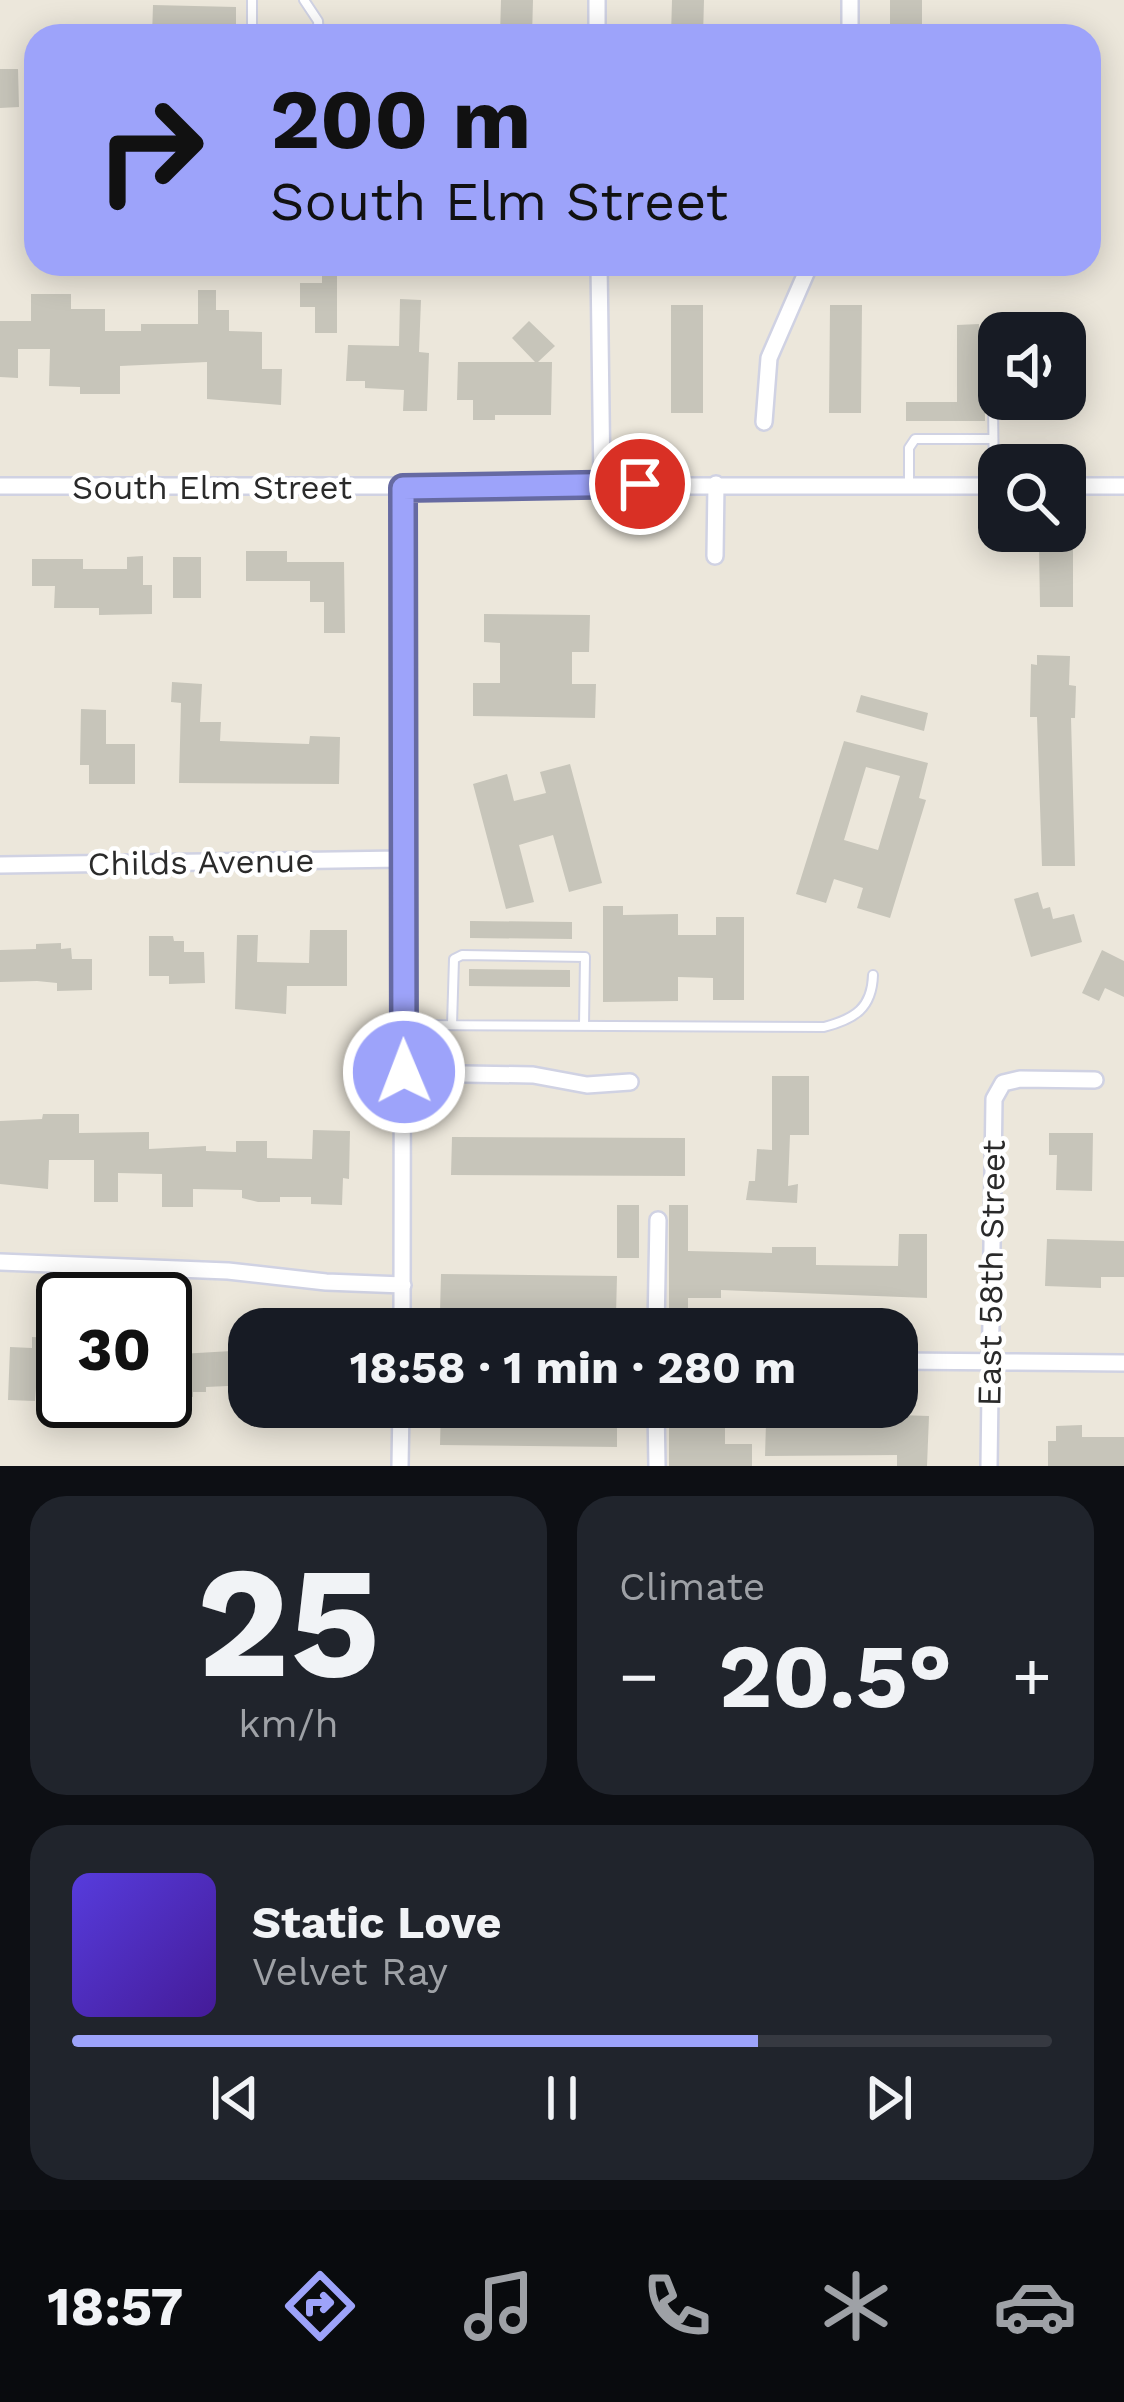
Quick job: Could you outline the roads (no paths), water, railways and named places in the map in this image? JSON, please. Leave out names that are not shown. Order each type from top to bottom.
[{"type":"street","points":[[599,276],[602,483]]},
{"type":"street","points":[[764,422],[769,358],[805,276]]},
{"type":"street","points":[[715,556],[716,484]]},
{"type":"street","name":"South Elm Street","points":[[0,486],[978,486]]},
{"type":"street","points":[[1086,486],[1124,486]]},
{"type":"street","points":[[402,1308],[403,488]]},
{"type":"street","name":"Childs Avenue","points":[[0,866],[401,860]]},
{"type":"street","points":[[404,1072],[533,1076],[600,1085],[630,1082]]},
{"type":"street","name":"East 58th Street","points":[[989,1466],[994,1099],[1003,1083],[1020,1079],[1095,1080]]},
{"type":"street","points":[[656,1308],[658,1220]]},
{"type":"street","points":[[0,1262],[228,1271],[403,1285]]},
{"type":"street","points":[[918,1360],[1124,1363]]},
{"type":"street","points":[[400,1466],[401,1428]]},
{"type":"street","points":[[656,1428],[657,1466]]},
{"type":"lane","points":[[994,420],[994,444]]},
{"type":"lane","points":[[909,485],[909,448],[915,439],[994,439]]},
{"type":"lane","points":[[452,1025],[454,959],[462,955],[585,957],[584,1027]]},
{"type":"lane","points":[[404,1025],[824,1027],[847,1022],[864,1009],[872,994],[873,975]]}]
